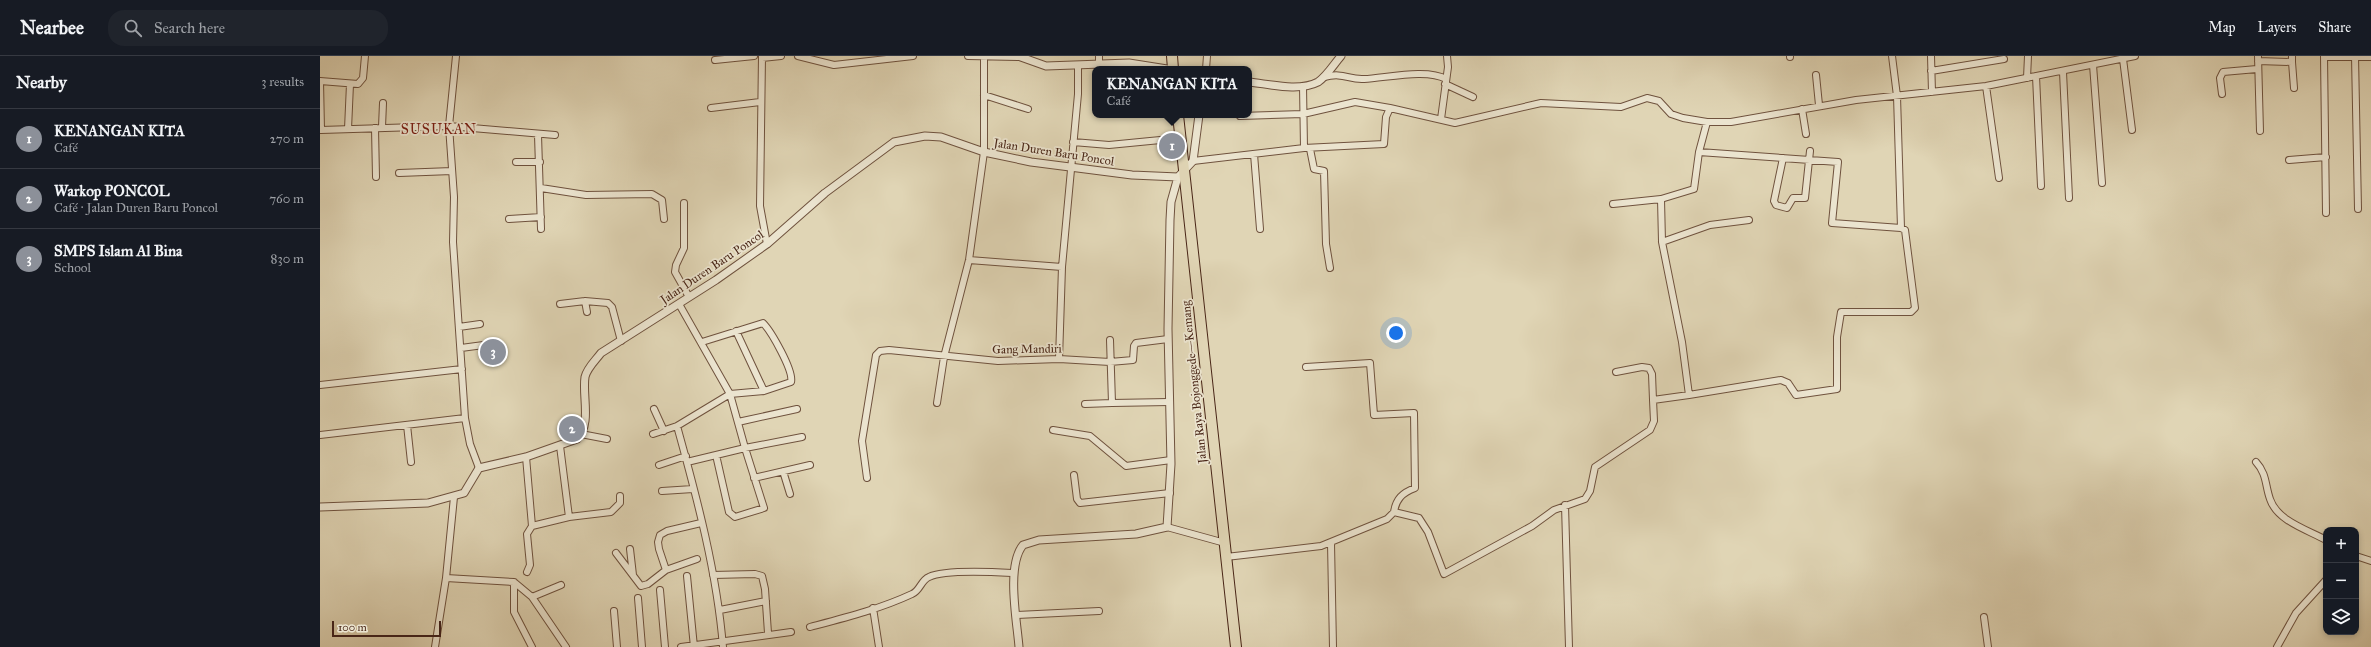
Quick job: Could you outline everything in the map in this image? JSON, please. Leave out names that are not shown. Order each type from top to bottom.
[{"type":"highway","points":[[1172,56],[1173,66]]},
{"type":"highway","name":"Jalan Raya Bojonggede—Kemang","points":[[1178,118],[1181,138],[1181,174],[1236,647]]},
{"type":"street","points":[[364,56],[364,78],[358,84],[320,81],[320,131],[382,127],[449,126],[538,135],[555,135]]},
{"type":"street","points":[[456,56],[449,126],[454,197],[454,242],[465,418],[470,444],[479,468]]},
{"type":"street","points":[[715,60],[754,56]]},
{"type":"street","points":[[767,244],[760,206],[760,102],[762,57],[781,56]]},
{"type":"street","points":[[798,56],[834,65],[864,59],[913,56]]},
{"type":"street","points":[[968,56],[984,58],[1018,57],[1046,66],[1100,64],[1144,64],[1153,66]]},
{"type":"street","points":[[1099,56],[1100,64]]},
{"type":"street","points":[[1206,66],[1207,56]]},
{"type":"street","points":[[1252,82],[1303,86],[1318,81],[1324,77],[1340,56]]},
{"type":"street","points":[[1441,119],[1446,82],[1447,56]]},
{"type":"street","points":[[1653,400],[1782,380],[1788,383],[1796,395],[1837,389],[1837,337],[1841,312],[1914,310],[1907,235],[1901,228],[1897,96],[1892,56]]},
{"type":"street","points":[[1931,56],[1932,92]]},
{"type":"street","points":[[2027,78],[2028,56]]},
{"type":"street","points":[[1252,116],[1303,114],[1355,102],[1390,108],[1416,116],[1441,119],[1448,123],[1463,122],[1541,103],[1621,107],[1647,98],[1659,101],[1671,114],[1683,118],[1707,122],[1757,118],[1819,105],[1986,86],[2063,72],[2135,56]]},
{"type":"street","points":[[2355,56],[2358,209]]},
{"type":"street","points":[[2326,214],[2324,57],[2355,56],[2371,58]]},
{"type":"street","points":[[937,403],[944,357],[969,260],[984,152],[984,58]]},
{"type":"street","points":[[1931,71],[2004,59]]},
{"type":"street","points":[[2123,59],[2132,130]]},
{"type":"street","points":[[2260,131],[2257,70],[2258,59],[2292,59],[2294,88]]},
{"type":"street","points":[[2093,65],[2102,183]]},
{"type":"street","points":[[1059,358],[1062,267],[1078,94],[1078,66]]},
{"type":"street","points":[[2222,94],[2220,78],[2223,72],[2257,70]]},
{"type":"street","points":[[2063,72],[2069,198]]},
{"type":"street","points":[[1324,77],[1342,74],[1363,79],[1434,74],[1473,97]]},
{"type":"street","points":[[1816,75],[1819,105]]},
{"type":"street","points":[[2036,76],[2041,186]]},
{"type":"street","points":[[348,129],[350,84]]},
{"type":"street","points":[[1303,86],[1303,114],[1307,148],[1314,169],[1324,170],[1326,244],[1330,268]]},
{"type":"street","points":[[1986,86],[1999,178]]},
{"type":"street","points":[[984,94],[1028,109]]},
{"type":"street","points":[[711,108],[760,102]]},
{"type":"street","points":[[382,127],[383,103]]},
{"type":"street","points":[[1193,161],[1307,148],[1384,144],[1386,118],[1390,108]]},
{"type":"street","points":[[1802,109],[1806,134]]},
{"type":"street","points":[[1167,527],[1171,460],[1168,339],[1171,202],[1181,174],[1193,161],[1199,118]]},
{"type":"street","points":[[1613,204],[1661,198],[1694,189],[1699,152],[1707,122]]},
{"type":"street","points":[[375,128],[376,177]]},
{"type":"street","points":[[538,135],[541,188],[541,229]]},
{"type":"street","name":"Jalan Duren Baru Poncol","points":[[581,434],[584,422],[585,377],[589,368],[601,353],[679,304],[767,244],[825,193],[894,142],[926,136],[941,137],[984,152],[1070,168],[1132,175],[1181,174]]},
{"type":"street","points":[[1073,142],[1109,145],[1181,138]]},
{"type":"street","points":[[1783,158],[1774,201],[1776,205],[1787,208],[1793,198],[1805,198],[1810,151]]},
{"type":"street","points":[[1699,152],[1838,162],[1831,219],[1833,224],[1901,228]]},
{"type":"street","points":[[1254,154],[1260,229]]},
{"type":"street","points":[[2289,160],[2326,157]]},
{"type":"street","points":[[516,162],[540,162]]},
{"type":"street","points":[[398,173],[452,171]]},
{"type":"street","points":[[541,188],[586,195],[652,194],[662,200],[664,218]]},
{"type":"street","points":[[1661,198],[1662,242],[1682,342],[1689,395]]},
{"type":"street","points":[[684,203],[684,248],[676,265],[675,272],[689,296]]},
{"type":"street","points":[[509,219],[541,217]]},
{"type":"street","points":[[1662,242],[1710,225],[1749,220]]},
{"type":"street","points":[[969,260],[1062,267]]},
{"type":"street","points":[[560,304],[585,301],[610,304],[621,341]]},
{"type":"street","points":[[585,301],[587,312]]},
{"type":"street","points":[[679,304],[702,342],[730,394],[764,508],[736,517],[729,512],[716,455]]},
{"type":"street","points":[[653,434],[678,426],[730,394],[764,391],[791,382],[792,377],[788,365],[763,323],[702,342]]},
{"type":"street","points":[[459,327],[480,324]]},
{"type":"street","points":[[736,331],[764,391]]},
{"type":"street","name":"Gang Mandiri","points":[[867,478],[862,441],[877,352],[889,350],[944,357],[998,361],[1059,358],[1110,362],[1133,360],[1134,346],[1136,343],[1168,339]]},
{"type":"street","points":[[1110,340],[1112,403]]},
{"type":"street","points":[[461,348],[491,344]]},
{"type":"street","points":[[1226,557],[1331,543],[1377,524],[1394,512],[1396,501],[1403,494],[1414,488],[1414,413],[1374,415],[1370,363],[1306,367]]},
{"type":"street","points":[[1394,512],[1419,518],[1428,532],[1444,574],[1532,526],[1565,505],[1585,499],[1588,496],[1592,470],[1597,464],[1650,430],[1654,421],[1652,374],[1649,368],[1616,372]]},
{"type":"street","points":[[320,385],[462,369]]},
{"type":"street","points":[[1086,404],[1169,402]]},
{"type":"street","points":[[654,409],[664,430]]},
{"type":"street","points":[[738,422],[797,409]]},
{"type":"street","points":[[320,435],[465,418]]},
{"type":"street","points":[[407,425],[411,462]]},
{"type":"street","points":[[678,426],[713,574],[720,610],[723,644]]},
{"type":"street","points":[[1053,430],[1090,436],[1126,466],[1171,460]]},
{"type":"street","points":[[320,507],[428,503],[454,497],[464,493],[479,468],[526,457],[560,446],[577,439],[581,434],[607,439]]},
{"type":"street","points":[[659,465],[802,437]]},
{"type":"street","points":[[560,446],[569,517]]},
{"type":"street","points":[[526,457],[532,526],[527,534],[530,565],[527,572]]},
{"type":"street","points":[[2256,462],[2265,474],[2269,498],[2278,512],[2323,538]]},
{"type":"street","points":[[754,478],[810,465]]},
{"type":"street","points":[[783,471],[790,494]]},
{"type":"street","points":[[1074,475],[1076,499],[1080,503],[1170,492]]},
{"type":"street","points":[[662,491],[693,489]]},
{"type":"street","points":[[532,526],[569,517],[611,512],[620,503],[620,496]]},
{"type":"street","points":[[436,647],[446,578],[454,497]]},
{"type":"street","points":[[1565,505],[1569,647]]},
{"type":"street","points":[[666,570],[659,549],[658,542],[660,535],[668,531],[701,523]]},
{"type":"street","points":[[1019,647],[1014,573],[1019,550],[1030,541],[1136,534],[1167,527],[1225,543]]},
{"type":"street","points":[[1331,543],[1333,647]]},
{"type":"street","points":[[630,549],[633,564],[633,575]]},
{"type":"street","points":[[616,553],[639,584],[644,586],[666,570],[697,559]]},
{"type":"street","points":[[2359,557],[2371,561]]},
{"type":"street","points":[[810,627],[837,621],[914,594],[928,577],[977,572],[1014,573]]},
{"type":"street","points":[[713,574],[762,576],[766,600],[768,633]]},
{"type":"street","points":[[687,576],[694,646]]},
{"type":"street","points":[[446,578],[514,582],[532,598],[566,647]]},
{"type":"street","points":[[514,582],[514,612],[532,647]]},
{"type":"street","points":[[2277,647],[2296,613],[2323,583]]},
{"type":"street","points":[[532,598],[561,585]]},
{"type":"street","points":[[660,590],[665,647]]},
{"type":"street","points":[[638,598],[642,647]]},
{"type":"street","points":[[720,610],[766,600]]},
{"type":"street","points":[[873,608],[879,647]]},
{"type":"street","points":[[614,611],[617,647]]},
{"type":"street","points":[[1017,615],[1099,611]]},
{"type":"street","points":[[1984,617],[1988,647]]},
{"type":"street","points":[[681,647],[723,644],[768,633],[791,632]]},
{"type":"place","name":"KENANGAN KITA","points":[[1172,146]]},
{"type":"place","name":"SMPS Islam Al Bina","points":[[493,352]]},
{"type":"place","name":"Warkop PONCOL","points":[[572,429]]},
{"type":"district","name":"SUSUKAN","points":[[439,129]]}]
